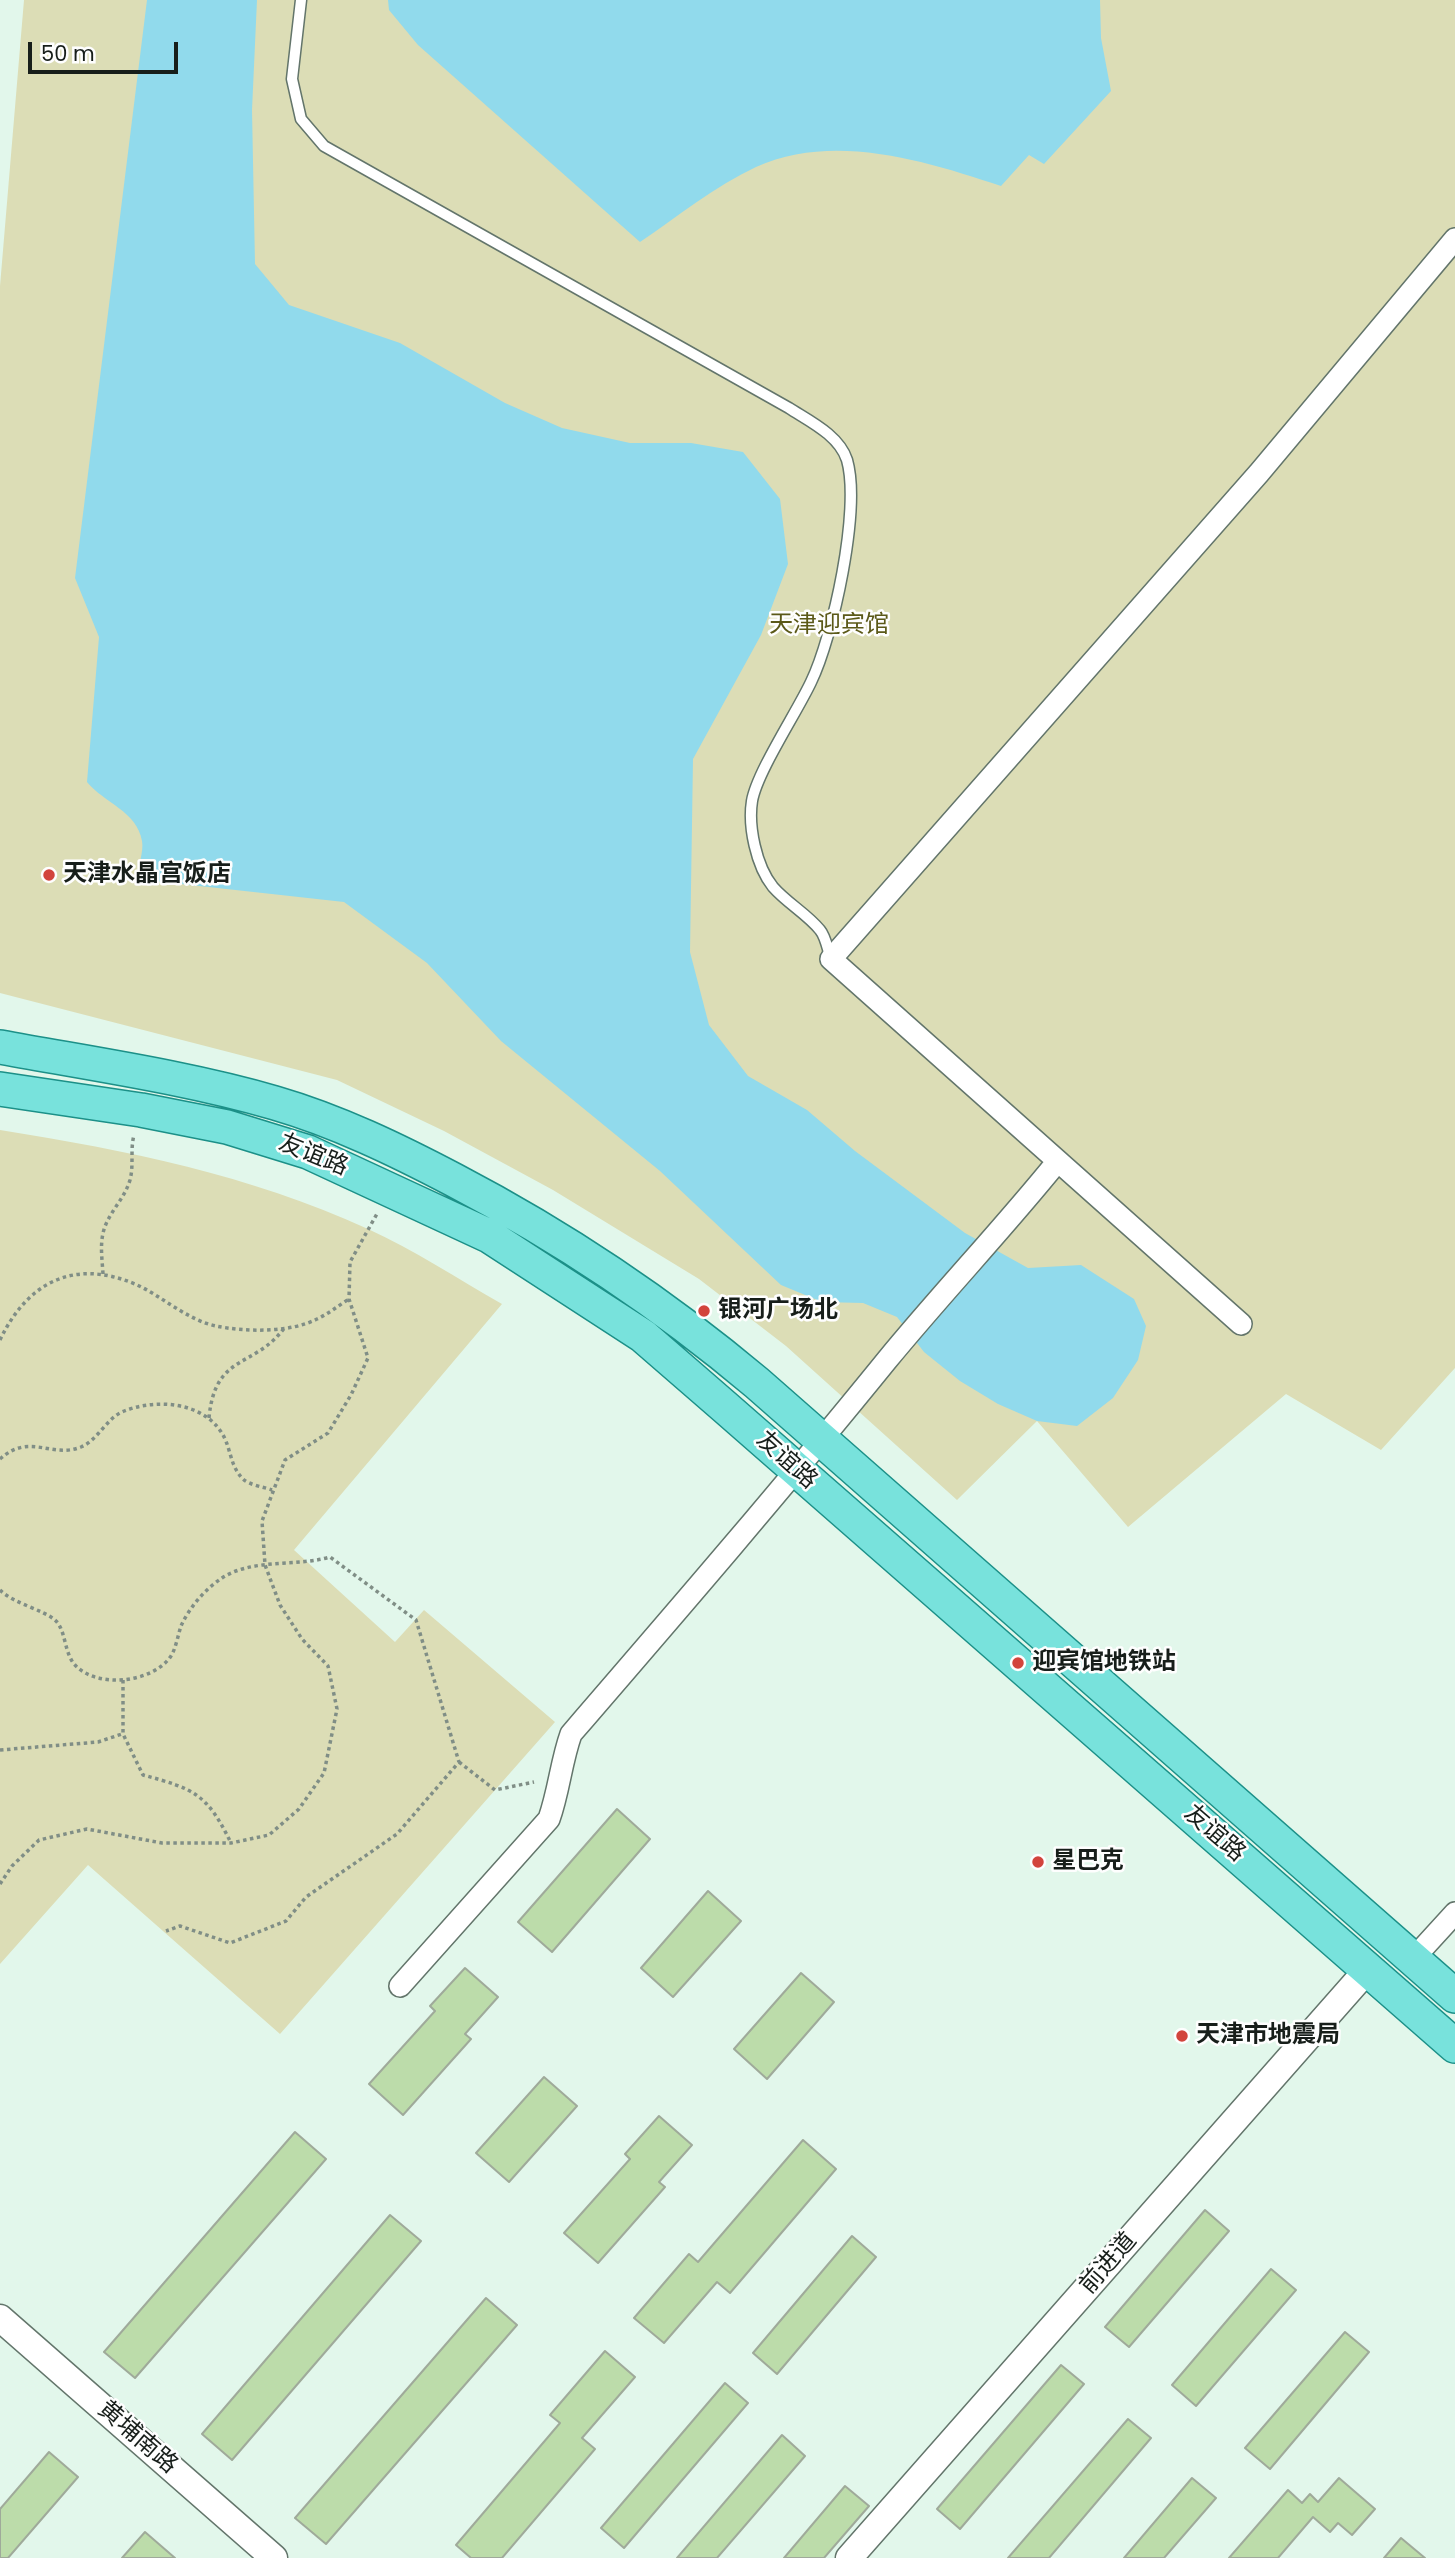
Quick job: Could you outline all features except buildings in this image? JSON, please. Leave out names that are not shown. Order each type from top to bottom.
[{"type":"main road","name":"友谊路","points":[[0,1047],[218,1088],[276,1103],[337,1124],[424,1164],[527,1218],[642,1292],[692,1328],[823,1441],[1455,1996]]},
{"type":"main road","name":"友谊路","points":[[0,1089],[141,1110],[267,1138],[308,1152],[489,1236],[593,1301],[643,1336],[1455,2046]]},
{"type":"street","points":[[1241,1324],[831,959],[1259,473],[1455,239]]},
{"type":"street","points":[[400,1986],[549,1819],[557,1796],[559,1770],[571,1734],[797,1472],[888,1359],[995,1239],[1057,1162]]},
{"type":"street","points":[[1413,1959],[1455,1913]]},
{"type":"street","name":"前进道","points":[[849,2558],[1374,1974]]},
{"type":"street","name":"前进道","points":[[869,2558],[1374,1974]]},
{"type":"street","name":"黄埔南路","points":[[0,2318],[274,2558]]},
{"type":"street","name":"黄埔南路","points":[[0,2340],[253,2558]]},
{"type":"lane","points":[[301,0],[292,79],[301,119],[324,146],[789,408],[832,436],[846,459],[849,488],[847,533],[840,590],[828,637],[812,680],[752,800],[752,835],[771,885],[821,931],[831,959]]},
{"type":"path","points":[[103,1274],[103,1235],[128,1185],[131,1175],[130,1151],[141,1110]]},
{"type":"path","points":[[0,1884],[12,1866],[39,1840],[87,1829],[162,1843],[231,1843],[269,1835],[299,1809],[324,1773],[337,1709],[328,1666],[302,1639],[280,1605],[265,1565],[262,1521],[285,1460],[328,1433],[351,1395],[368,1358],[349,1300],[350,1262],[391,1189]]},
{"type":"path","points":[[0,1340],[11,1316],[39,1287],[73,1273],[103,1274],[135,1284],[214,1326],[285,1327],[315,1321],[349,1300]]},
{"type":"path","points":[[209,1418],[211,1396],[226,1370],[276,1340],[285,1327]]},
{"type":"path","points":[[0,1459],[9,1451],[30,1444],[51,1449],[80,1447],[120,1413],[154,1404],[187,1406],[209,1418],[223,1435],[232,1464],[244,1480],[272,1490]]},
{"type":"path","points":[[0,1590],[56,1621],[75,1665],[93,1676],[123,1680],[149,1674],[170,1657],[183,1623],[199,1597],[223,1577],[265,1565],[308,1563],[330,1557],[416,1620],[459,1762],[495,1790],[534,1782]]},
{"type":"path","points":[[123,1680],[123,1734],[143,1775],[202,1796],[218,1815],[231,1843]]},
{"type":"path","points":[[0,1750],[98,1742],[123,1734]]},
{"type":"path","points":[[166,1931],[180,1926],[230,1943],[286,1921],[306,1897],[397,1834],[459,1762]]},
{"type":"green space","name":"天津迎宾馆","points":[[24,0],[1455,0],[1455,1368],[1381,1450],[1286,1394],[1128,1527],[1037,1421],[957,1500],[786,1346],[699,1279],[553,1190],[444,1131],[337,1080],[0,993],[0,286]]},
{"type":"green space","points":[[0,1130],[142,1156],[278,1193],[385,1237],[502,1304],[294,1550],[395,1642],[424,1610],[555,1722],[280,2034],[88,1865],[0,1964]]},
{"type":"water","points":[[147,0],[257,0],[252,110],[255,264],[289,305],[400,343],[505,403],[562,428],[630,443],[691,443],[743,452],[780,499],[788,564],[761,635],[693,759],[690,952],[709,1025],[748,1076],[807,1110],[855,1151],[965,1233],[1028,1268],[1081,1265],[1134,1299],[1146,1326],[1138,1360],[1113,1398],[1077,1426],[1037,1421],[998,1404],[960,1381],[924,1352],[897,1317],[863,1303],[822,1302],[781,1285],[660,1171],[501,1041],[427,963],[344,902],[136,879],[142,850],[139,831],[127,815],[87,782],[99,637],[75,578]]},
{"type":"water","points":[[388,0],[1100,0],[1101,38],[1111,91],[1044,164],[1029,155],[1001,186],[942,168],[879,154],[816,152],[786,157],[756,167],[711,192],[640,242],[418,45],[389,10]]},
{"type":"place","name":"天津水晶宫饭店","points":[[49,875]]},
{"type":"place","name":"银河广场北","points":[[704,1311]]},
{"type":"place","name":"迎宾馆地铁站","points":[[1018,1663]]},
{"type":"place","name":"星巴克","points":[[1038,1862]]},
{"type":"place","name":"天津市地震局","points":[[1182,2036]]}]
